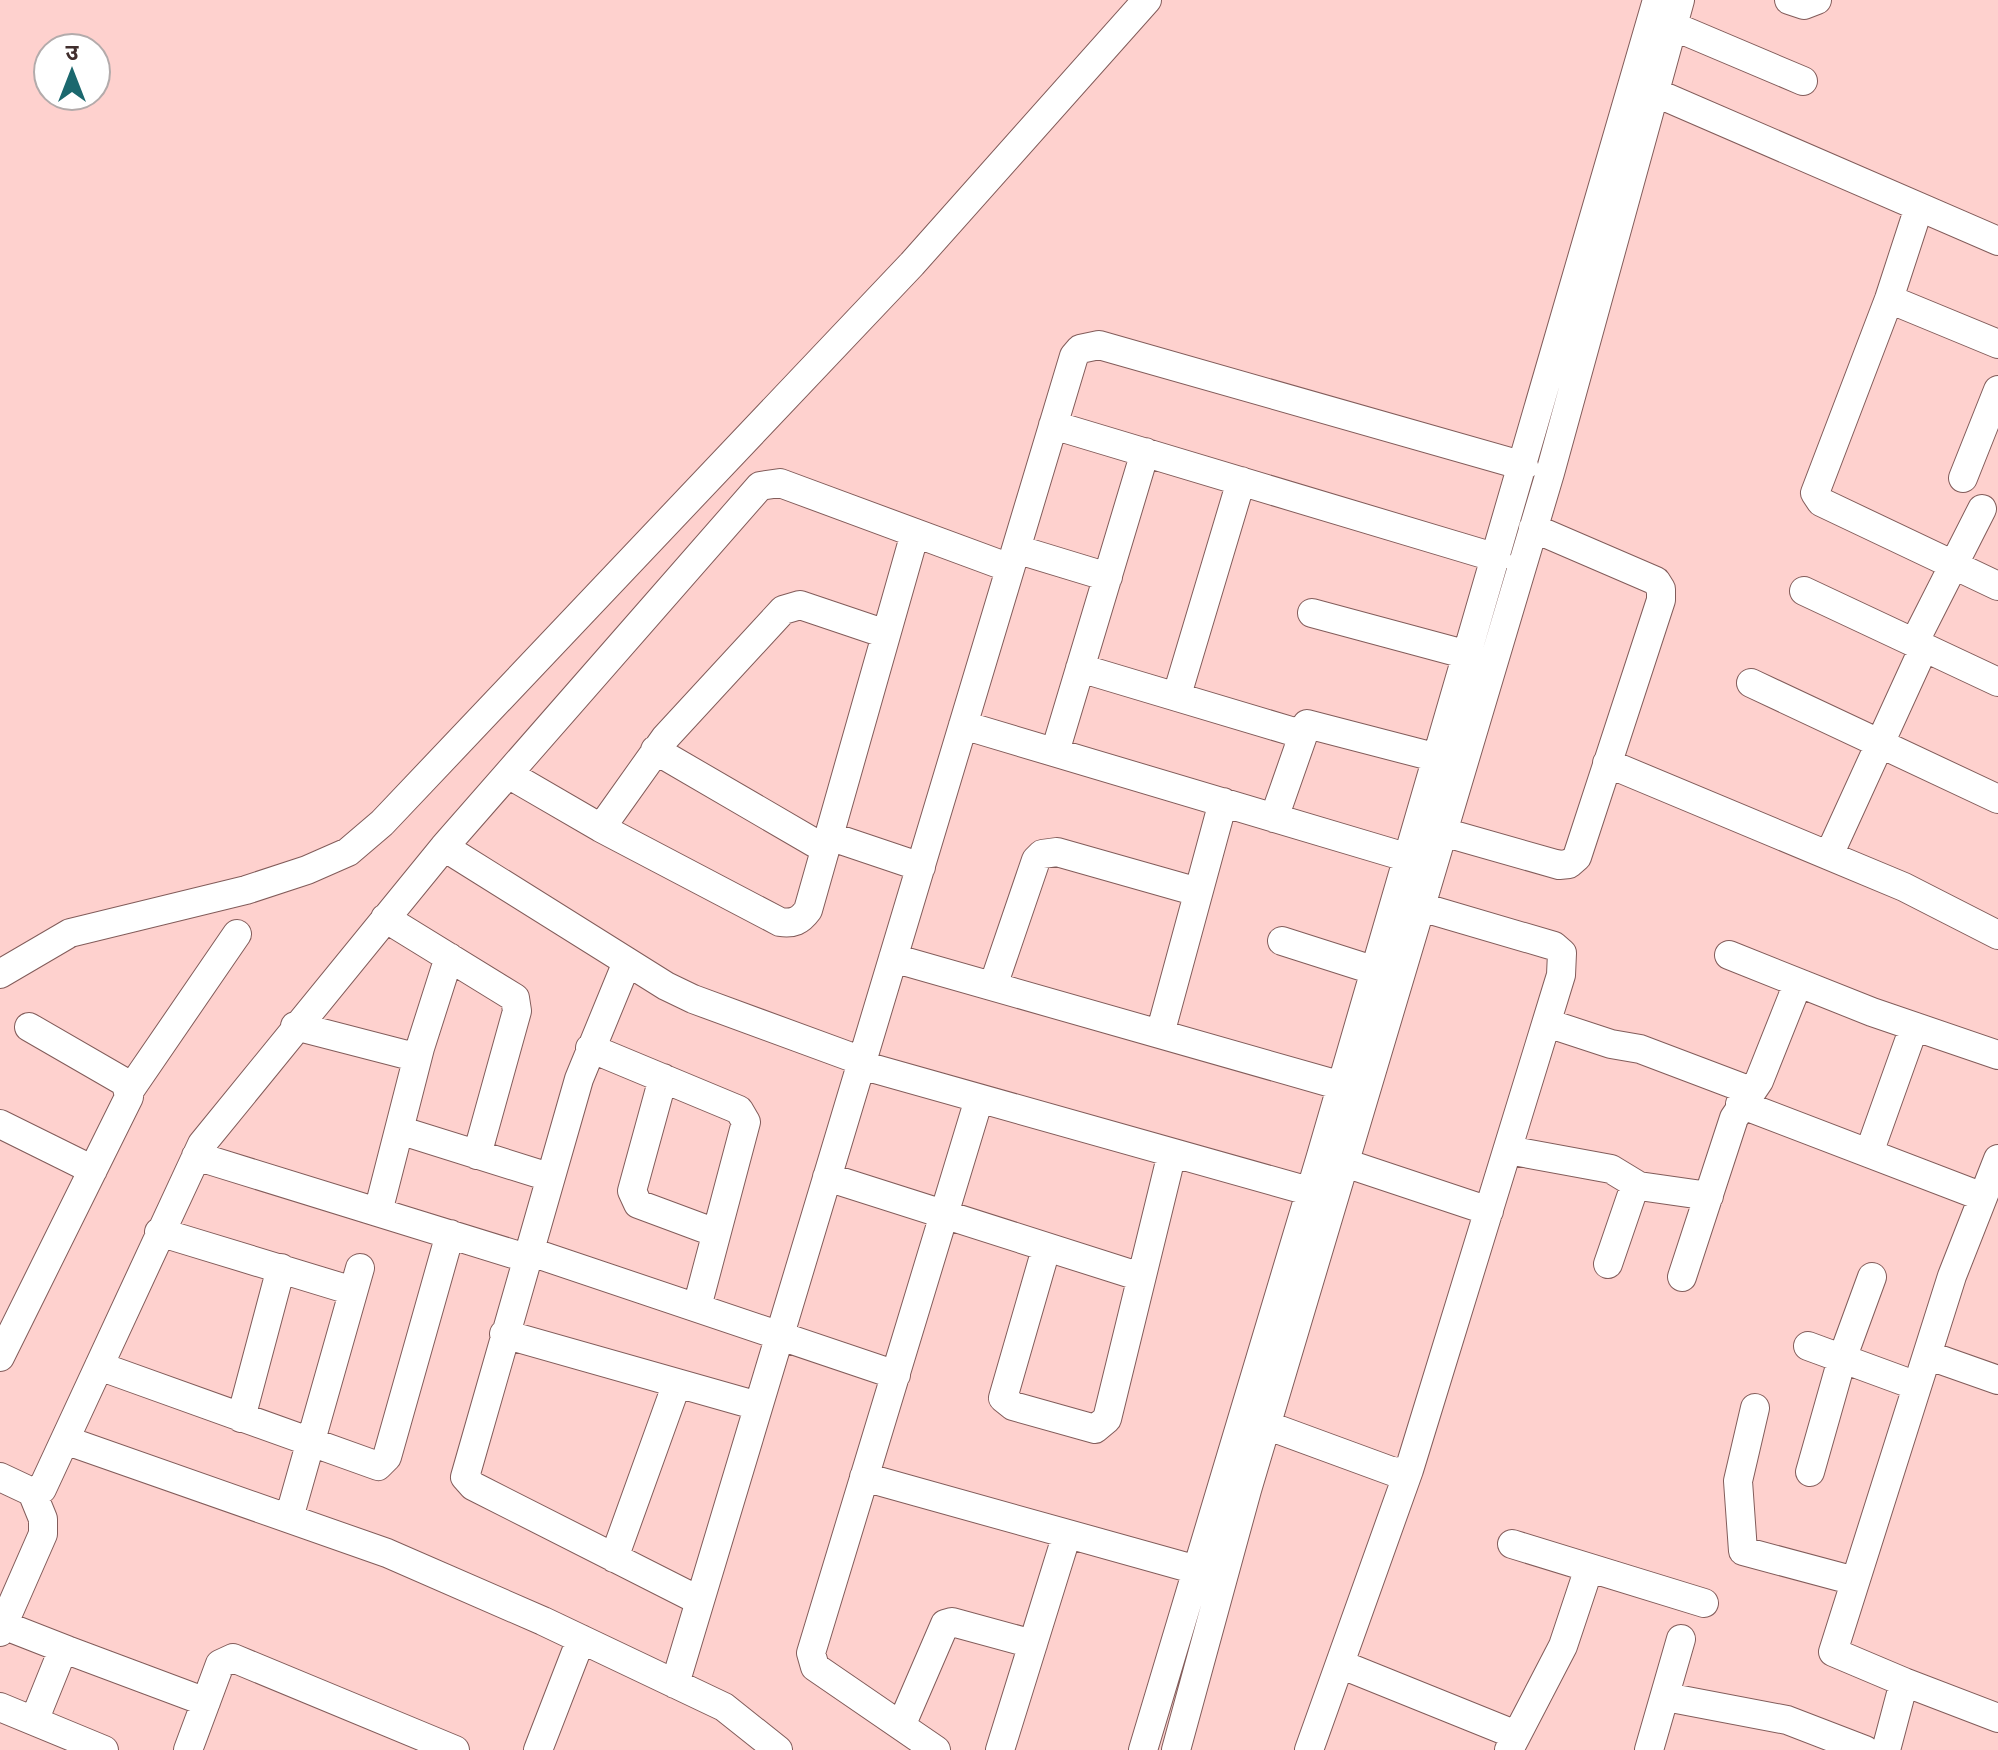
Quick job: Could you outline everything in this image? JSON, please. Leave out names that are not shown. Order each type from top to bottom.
[{"type":"street","points":[[0,974],[70,933],[246,890],[307,870],[348,852],[901,276],[1147,0]]},
{"type":"street","points":[[1333,1159],[1342,1086],[1657,0]]},
{"type":"street","points":[[1789,0],[1804,5],[1817,0]]},
{"type":"street","points":[[1176,1750],[1266,1425],[1333,1159],[1421,907],[1533,528],[1676,13],[1803,81]]},
{"type":"street","points":[[1654,92],[1998,241]]},
{"type":"street","points":[[1919,207],[1889,299],[1815,493],[1821,502],[1998,586]]},
{"type":"street","points":[[1889,299],[1998,344]]},
{"type":"street","points":[[675,1684],[1074,356],[1080,349],[1099,345],[1524,466]]},
{"type":"street","points":[[1963,478],[1998,390]]},
{"type":"street","points":[[1053,425],[1497,558]]},
{"type":"street","points":[[1055,752],[1145,452]]},
{"type":"street","points":[[1177,695],[1241,481]]},
{"type":"street","points":[[0,1477],[32,1492],[42,1489],[196,1156],[295,1026],[444,847],[760,486],[780,483],[915,533],[1013,558],[1108,577]]},
{"type":"street","points":[[1829,855],[1953,564],[1982,509]]},
{"type":"street","points":[[1443,832],[1559,865],[1569,864],[1577,857],[1661,600],[1661,589],[1656,581],[1533,528]]},
{"type":"street","points":[[508,774],[601,828],[780,922],[791,924],[808,910],[915,533]]},
{"type":"street","points":[[1804,591],[1998,682]]},
{"type":"street","points":[[601,828],[655,750],[790,606],[808,607],[886,634]]},
{"type":"street","points":[[1312,613],[1468,655]]},
{"type":"street","points":[[1080,668],[1301,734]]},
{"type":"street","points":[[1751,683],[1998,799]]},
{"type":"street","points":[[1274,818],[1307,724],[1438,758]]},
{"type":"street","points":[[963,725],[1409,858]]},
{"type":"street","points":[[655,750],[827,843],[921,867]]},
{"type":"street","points":[[1607,763],[1829,855],[1998,935]]},
{"type":"street","points":[[1160,1034],[1223,802]]},
{"type":"street","points":[[444,847],[627,962],[693,999],[862,1063],[979,1099],[1323,1195]]},
{"type":"street","points":[[993,986],[1036,860],[1042,854],[1057,852],[1198,892]]},
{"type":"street","points":[[1312,1749],[1409,1470],[1561,975],[1562,953],[1554,946],[1421,907]]},
{"type":"street","points":[[385,918],[510,994],[517,1004],[477,1155]]},
{"type":"street","points":[[0,1357],[130,1090],[237,934]]},
{"type":"street","points":[[1282,941],[1376,971]]},
{"type":"street","points":[[1729,955],[1914,1027],[1998,1055]]},
{"type":"street","points":[[378,1212],[420,1048],[449,957]]},
{"type":"street","points":[[893,958],[1342,1086]]},
{"type":"street","points":[[627,962],[590,1048],[549,1177],[465,1477],[473,1486],[700,1601]]},
{"type":"street","points":[[1682,1277],[1746,1098],[1759,1081],[1798,983]]},
{"type":"street","points":[[1547,1023],[1611,1044],[1640,1049],[1869,1153],[1983,1197]]},
{"type":"street","points":[[295,1026],[406,1056],[420,1048]]},
{"type":"street","points":[[29,1027],[126,1083],[130,1090]]},
{"type":"street","points":[[1869,1153],[1914,1027]]},
{"type":"street","points":[[590,1048],[739,1110],[744,1115],[746,1122],[697,1307]]},
{"type":"street","points":[[663,1078],[632,1191],[633,1199],[638,1204],[716,1233]]},
{"type":"street","points":[[936,1750],[811,1661],[979,1099]]},
{"type":"street","points":[[2,1130],[93,1170]]},
{"type":"street","points":[[399,1130],[549,1177]]},
{"type":"street","points":[[1508,1150],[1611,1169],[1639,1186],[1709,1196]]},
{"type":"street","points":[[1046,1249],[1003,1391],[1007,1403],[1088,1429],[1102,1425],[1107,1419],[1172,1153]]},
{"type":"street","points":[[196,1156],[697,1307],[896,1375]]},
{"type":"street","points":[[1333,1159],[1489,1211]]},
{"type":"street","points":[[1998,1159],[1952,1276],[1833,1652],[1998,1718]]},
{"type":"street","points":[[827,1177],[945,1212],[1046,1249],[1141,1277]]},
{"type":"street","points":[[1608,1264],[1633,1191],[1639,1186]]},
{"type":"street","points":[[1143,1750],[1197,1570],[1323,1195]]},
{"type":"street","points":[[159,1232],[281,1268],[356,1280],[289,1518]]},
{"type":"street","points":[[99,1366],[371,1466],[384,1463],[450,1234]]},
{"type":"street","points":[[241,1418],[281,1268]]},
{"type":"street","points":[[1810,1472],[1842,1359],[1872,1277]]},
{"type":"street","points":[[504,1334],[758,1406]]},
{"type":"street","points":[[1808,1346],[1917,1386]]},
{"type":"street","points":[[1927,1355],[1998,1380]]},
{"type":"street","points":[[614,1558],[677,1383]]},
{"type":"street","points":[[1755,1408],[1738,1481],[1743,1551],[1855,1581]]},
{"type":"street","points":[[1266,1425],[1394,1472],[1409,1470]]},
{"type":"street","points":[[65,1440],[387,1553],[675,1684],[734,1714],[777,1750]]},
{"type":"street","points":[[864,1477],[1197,1570]]},
{"type":"street","points":[[32,1492],[44,1527],[9,1587],[2,1629],[206,1702]]},
{"type":"street","points":[[1000,1750],[1067,1534]]},
{"type":"street","points":[[1512,1544],[1704,1603]]},
{"type":"street","points":[[1340,1664],[1512,1742],[1563,1646],[1589,1568]]},
{"type":"street","points":[[901,1726],[945,1624],[952,1622],[1033,1644]]},
{"type":"street","points":[[538,1750],[581,1639]]},
{"type":"street","points":[[1649,1750],[1681,1639]]},
{"type":"street","points":[[34,1721],[61,1654],[67,1650]]},
{"type":"street","points":[[188,1750],[220,1664],[233,1658],[391,1738],[455,1750]]},
{"type":"street","points":[[1886,1750],[1904,1682]]},
{"type":"street","points":[[1666,1697],[1801,1723],[1865,1750]]},
{"type":"street","points":[[0,1707],[104,1750]]}]
